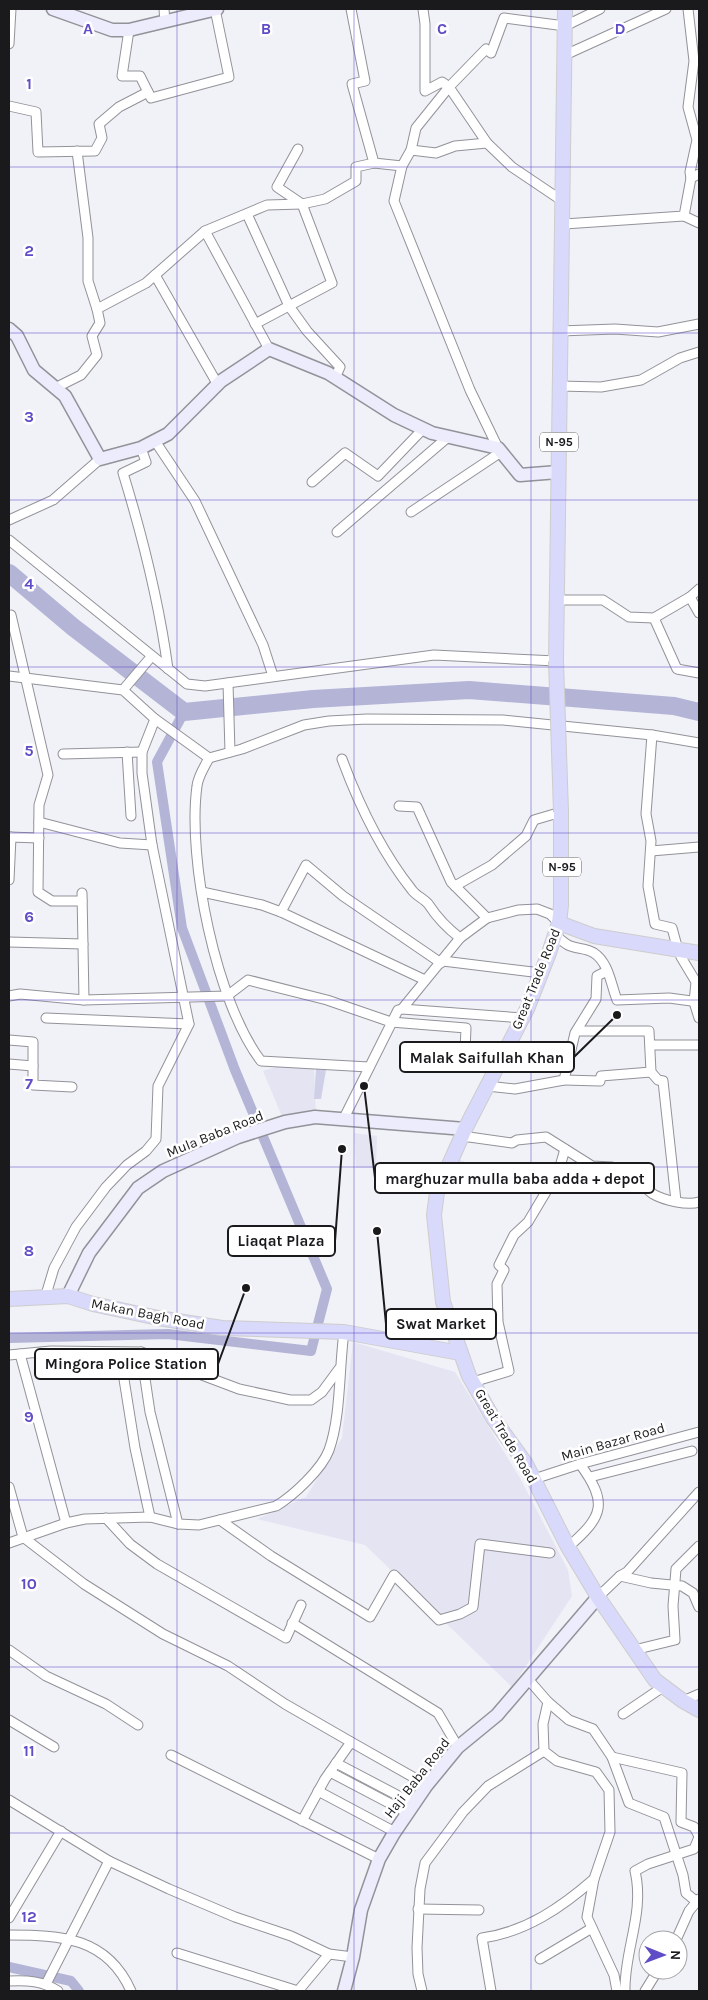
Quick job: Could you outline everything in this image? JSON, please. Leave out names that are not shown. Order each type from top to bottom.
[{"type":"main road","points":[[52,9],[112,30],[129,30],[216,9]]},
{"type":"main road","name":"N-95","points":[[561,812],[556,661],[560,331],[564,224],[565,9]]},
{"type":"main road","points":[[9,329],[17,336],[34,370],[65,396],[100,459],[141,448],[176,428],[218,385],[269,349],[335,378],[394,416],[423,429],[500,450],[520,474],[558,472]]},
{"type":"main road","name":"Great Trade Road","points":[[561,812],[562,863],[557,929],[522,1018],[439,1185],[434,1215],[443,1302],[460,1353],[473,1382],[492,1418],[526,1464],[568,1547],[598,1597],[655,1680],[663,1688],[699,1710]]},
{"type":"main road","points":[[557,929],[699,953]]},
{"type":"main road","name":"Mula Baba Road","points":[[68,1296],[89,1253],[138,1188],[163,1171],[238,1137],[284,1122],[315,1117],[344,1118],[464,1132]]},
{"type":"main road","name":"Makan Bagh Road","points":[[9,1300],[68,1296],[93,1304],[158,1318],[222,1328],[337,1331],[460,1353]]},
{"type":"main road","name":"Haji Baba Road","points":[[344,1991],[353,1957],[361,1910],[379,1859],[395,1832],[427,1785],[458,1747],[497,1716],[598,1597]]},
{"type":"street","points":[[9,44],[10,9]]},
{"type":"street","points":[[164,9],[165,22]]},
{"type":"street","points":[[129,30],[122,76],[140,76],[151,98],[229,77],[216,9]]},
{"type":"street","points":[[351,9],[365,81],[352,84],[374,163]]},
{"type":"street","points":[[423,9],[425,24],[425,91],[442,82],[449,87],[487,144],[512,166],[564,202]]},
{"type":"street","points":[[411,512],[500,450],[470,390],[394,201],[402,166],[411,150],[416,128],[449,87],[486,50],[491,53],[504,18],[565,26],[600,9]]},
{"type":"street","points":[[565,55],[666,9]]},
{"type":"street","points":[[684,216],[695,176],[690,172],[697,140],[688,107],[694,61],[688,9]]},
{"type":"street","points":[[9,106],[36,112],[38,152],[95,151],[102,138],[99,124],[119,107],[148,92]]},
{"type":"street","points":[[411,150],[436,153],[455,146],[487,144]]},
{"type":"street","points":[[255,324],[332,283],[302,204],[277,187],[298,149]]},
{"type":"street","points":[[55,388],[81,375],[98,355],[92,336],[100,323],[88,281],[88,238],[77,151]]},
{"type":"street","points":[[97,308],[146,283],[205,231],[267,205],[302,204],[325,199],[356,181],[356,167],[374,163],[402,166]]},
{"type":"street","points":[[247,214],[289,306],[307,331],[340,367],[335,378]]},
{"type":"street","points":[[564,224],[684,216],[699,223]]},
{"type":"street","points":[[205,231],[269,349]]},
{"type":"street","points":[[155,275],[218,385]]},
{"type":"street","points":[[560,331],[616,328],[658,332],[699,324]]},
{"type":"street","points":[[559,386],[601,387],[641,380],[680,358],[699,352]]},
{"type":"street","points":[[312,482],[345,453],[378,476],[423,429]]},
{"type":"street","points":[[337,532],[448,436]]},
{"type":"street","points":[[155,441],[195,501],[263,645],[273,676]]},
{"type":"street","points":[[141,448],[146,462],[123,473],[161,616],[168,669]]},
{"type":"street","points":[[9,520],[53,500],[100,459]]},
{"type":"street","points":[[9,540],[187,684],[228,686],[273,676],[434,655],[556,661]]},
{"type":"street","points":[[557,600],[603,600],[629,617],[654,618],[690,597],[699,589]]},
{"type":"street","points":[[690,597],[699,613]]},
{"type":"street","points":[[12,615],[48,775],[39,806],[38,892],[52,901],[82,897],[84,1000]]},
{"type":"street","points":[[654,618],[677,669],[699,673]]},
{"type":"street","points":[[124,690],[152,657]]},
{"type":"street","points":[[9,676],[124,690],[154,718],[209,758]]},
{"type":"street","points":[[228,686],[230,749]]},
{"type":"street","points":[[45,1299],[54,1268],[76,1227],[106,1187],[127,1165],[146,1151],[156,1139],[158,1086],[189,1024],[152,845],[142,773],[142,752],[154,718]]},
{"type":"street","points":[[368,1067],[261,1061],[249,1045],[227,996],[202,892],[194,842],[197,784],[209,758],[230,749],[304,725],[329,721],[367,719],[503,720],[652,735],[699,743]]},
{"type":"street","points":[[652,735],[646,814],[651,851],[648,886],[654,924],[672,928],[681,957],[696,982],[696,1002],[699,1018]]},
{"type":"street","points":[[127,752],[131,816]]},
{"type":"street","points":[[63,754],[142,752]]},
{"type":"street","points":[[342,759],[357,800],[388,855],[413,892],[428,903],[434,914],[443,924],[460,938]]},
{"type":"street","points":[[399,806],[417,808],[451,882],[486,918]]},
{"type":"street","points":[[455,886],[492,865],[526,836],[534,820],[561,812]]},
{"type":"street","points":[[39,822],[120,843],[152,845]]},
{"type":"street","points":[[9,880],[10,837],[38,838]]},
{"type":"street","points":[[651,851],[699,848]]},
{"type":"street","points":[[281,912],[306,865],[343,896],[442,962],[541,973]]},
{"type":"street","points":[[202,892],[262,904],[425,980]]},
{"type":"street","points":[[344,1118],[398,1010],[402,1009],[435,966],[442,962],[460,938],[486,918],[518,910],[537,909],[550,914],[557,929],[569,946],[580,947],[594,953],[607,971],[617,1000],[669,998],[696,1002]]},
{"type":"street","points":[[9,942],[83,944]]},
{"type":"street","points":[[564,1080],[577,1031],[596,999],[597,976],[607,971]]},
{"type":"street","points":[[9,996],[20,994],[84,1000],[227,996],[248,980],[327,1000],[391,1022],[466,1028],[465,1051],[504,1054]]},
{"type":"street","points":[[402,1009],[522,1018]]},
{"type":"street","points":[[46,1018],[189,1024]]},
{"type":"street","points":[[577,1031],[649,1031],[652,1072],[658,1080],[663,1081],[676,1201]]},
{"type":"street","points":[[9,1040],[33,1042],[33,1085],[72,1087]]},
{"type":"street","points":[[650,1045],[699,1045]]},
{"type":"street","points":[[9,1064],[33,1066]]},
{"type":"street","points":[[487,1086],[515,1089],[564,1080],[600,1081],[601,1076],[652,1072]]},
{"type":"street","points":[[464,1132],[512,1143],[517,1140],[546,1137],[592,1166],[612,1166],[620,1176],[629,1176],[656,1195],[676,1201],[699,1202]]},
{"type":"street","points":[[473,1382],[509,1371],[498,1322],[497,1284],[504,1270],[499,1265],[514,1235],[528,1222],[559,1170],[565,1149]]},
{"type":"street","points":[[9,1543],[66,1522],[106,1518],[150,1517],[178,1524],[199,1525],[276,1506],[287,1500],[306,1481],[328,1452],[334,1433],[339,1369],[337,1331]]},
{"type":"street","points":[[9,1355],[141,1352],[239,1389],[290,1400],[311,1400],[322,1392],[339,1369]]},
{"type":"street","points":[[141,1352],[150,1412],[178,1524]]},
{"type":"street","points":[[20,1354],[66,1522]]},
{"type":"street","points":[[123,1373],[134,1448],[150,1517]]},
{"type":"street","name":"Main Bazar Road","points":[[534,1479],[580,1464],[699,1432]]},
{"type":"street","points":[[590,1477],[692,1451]]},
{"type":"street","points":[[568,1547],[584,1533],[596,1516],[600,1499],[590,1477],[580,1464]]},
{"type":"street","points":[[9,1487],[24,1537],[84,1584],[155,1629],[228,1666],[286,1704],[427,1785]]},
{"type":"street","points":[[598,1597],[620,1576],[627,1572],[699,1492]]},
{"type":"street","points":[[106,1518],[130,1544],[150,1559],[220,1602],[286,1638],[300,1605]]},
{"type":"street","points":[[220,1520],[271,1556],[370,1617],[394,1575],[439,1620],[460,1614],[473,1607],[480,1544],[550,1553]]},
{"type":"street","points":[[634,1650],[676,1640],[674,1584],[676,1569],[699,1546]]},
{"type":"street","points":[[620,1576],[651,1583],[674,1584],[693,1593],[699,1607]]},
{"type":"street","points":[[292,1623],[438,1713],[458,1747]]},
{"type":"street","points":[[9,1650],[46,1676],[106,1704],[138,1725]]},
{"type":"street","points":[[528,1679],[548,1702],[569,1720],[593,1729],[612,1757],[629,1803],[664,1817],[676,1853],[686,1893],[698,1901],[689,1911],[680,1930]]},
{"type":"street","points":[[623,1714],[663,1688]]},
{"type":"street","points":[[683,1701],[699,1694]]},
{"type":"street","points":[[548,1702],[543,1724],[544,1750],[557,1761],[596,1772],[609,1790],[610,1832],[594,1879],[586,1917],[614,1975],[618,1991]]},
{"type":"street","points":[[9,1720],[54,1748]]},
{"type":"street","points":[[302,1821],[318,1791],[351,1742]]},
{"type":"street","points":[[421,1991],[417,1948],[418,1909],[424,1863],[462,1812],[488,1786],[544,1750]]},
{"type":"street","points":[[171,1755],[379,1859]]},
{"type":"street","points":[[612,1757],[682,1773],[681,1822],[694,1827],[699,1837],[694,1849],[676,1853],[635,1871],[639,1886],[625,1991]]},
{"type":"street","points":[[336,1763],[411,1808]]},
{"type":"street","points":[[330,1772],[411,1808]]},
{"type":"street","points":[[318,1791],[395,1832]]},
{"type":"street","points":[[9,1800],[109,1861],[235,1917],[291,1936],[329,1954],[353,1957]]},
{"type":"street","points":[[9,1918],[61,1831]]},
{"type":"street","points":[[46,1984],[109,1861]]},
{"type":"street","points":[[491,1991],[482,1938],[522,1928],[568,1902],[594,1879]]},
{"type":"street","points":[[418,1909],[478,1910]]},
{"type":"street","points":[[540,1959],[592,1928]]},
{"type":"street","points":[[9,1935],[51,1935],[89,1945],[111,1960],[131,1991]]},
{"type":"street","points":[[177,1953],[298,1991],[329,1954]]},
{"type":"street","points":[[9,1981],[20,1980],[46,1984],[58,1991]]},
{"type":"street","points":[[644,1991],[651,1980]]},
{"type":"shaded area","points":[[279,1066],[314,1067],[316,1117],[284,1121],[263,1071]]},
{"type":"shaded area","points":[[316,1069],[326,1070],[321,1099],[314,1099]]},
{"type":"shaded area","points":[[354,1133],[377,1136],[376,1168],[356,1168]]},
{"type":"shaded area","points":[[453,1156],[469,1164],[460,1188],[441,1181]]},
{"type":"shaded area","points":[[353,1342],[455,1372],[520,1478],[568,1570],[572,1596],[512,1687],[365,1545],[257,1519],[306,1497],[342,1438]]},
{"type":"waterway","points":[[9,573],[73,627],[184,712],[313,699],[469,690],[674,706],[699,712]]},
{"type":"waterway","points":[[9,1338],[168,1334],[311,1351],[327,1289],[235,1070],[182,928],[157,762],[184,712]]},
{"type":"waterway","points":[[9,1967],[71,1981],[79,1991]]},
{"type":"place","name":"Malak Saifullah Khan","points":[[617,1015]]},
{"type":"place","name":"marghuzar mulla baba adda + depot","points":[[364,1086]]},
{"type":"place","name":"Liaqat Plaza","points":[[342,1149]]},
{"type":"place","name":"Swat Market","points":[[377,1231]]},
{"type":"place","name":"Mingora Police Station","points":[[246,1288]]}]
